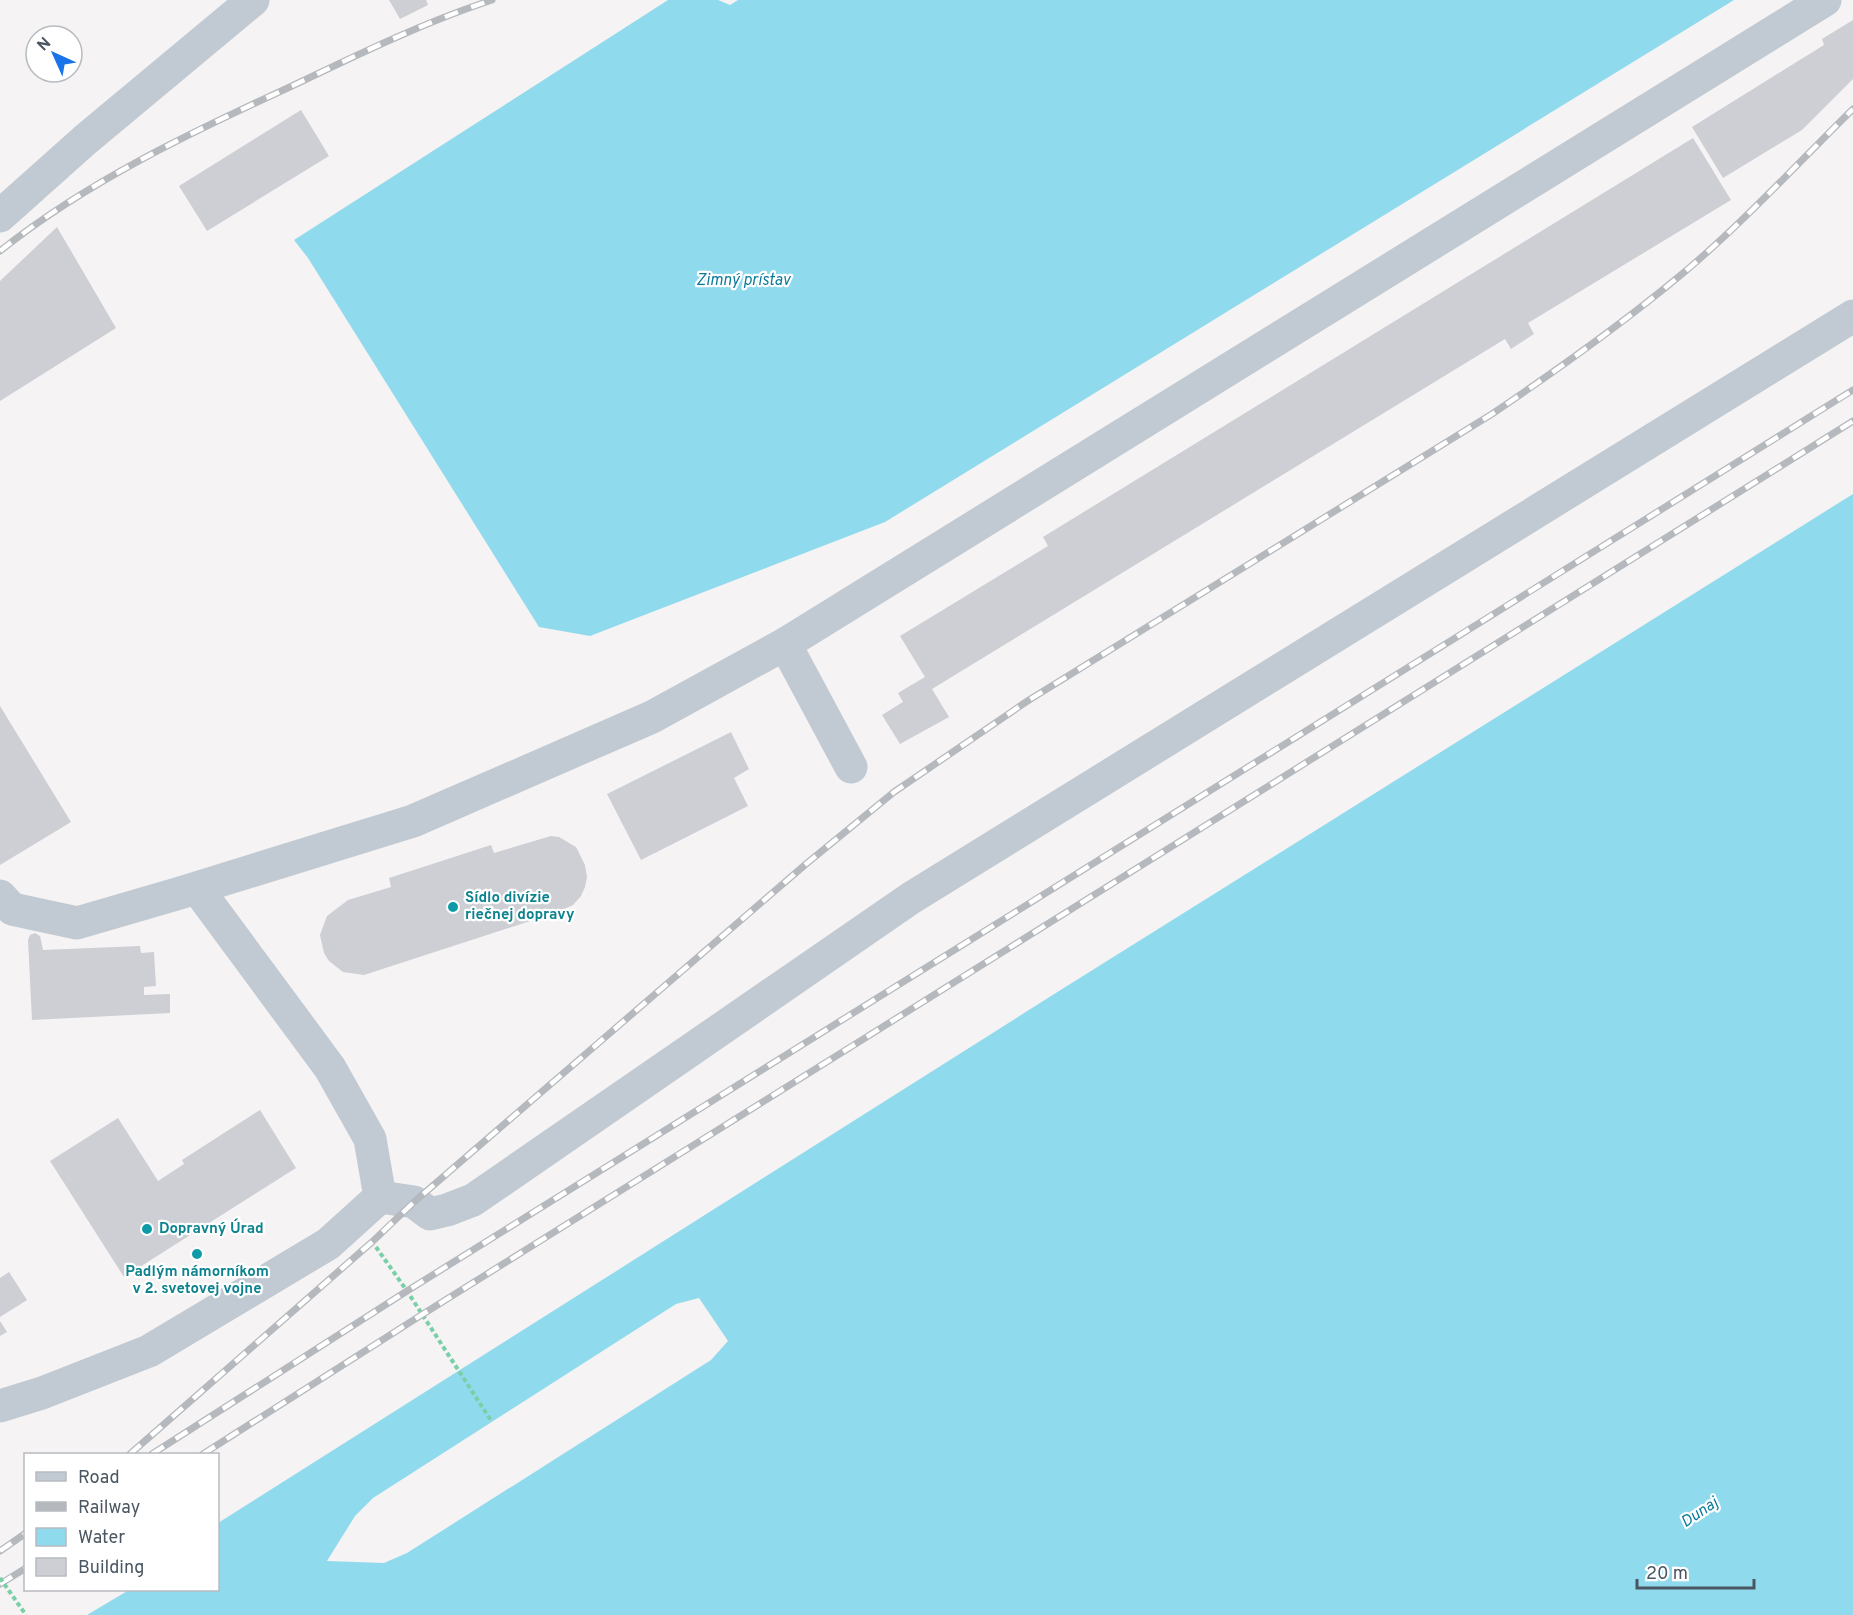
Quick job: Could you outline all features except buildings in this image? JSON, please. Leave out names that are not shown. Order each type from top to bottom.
[{"type":"lane","points":[[0,216],[86,140],[253,0]]},
{"type":"lane","points":[[0,896],[12,909],[77,923],[413,821],[652,717],[784,644],[1825,0]]},
{"type":"lane","points":[[0,1406],[42,1393],[149,1351],[328,1244],[368,1208],[414,1202],[430,1214],[472,1200],[911,898],[1853,316]]},
{"type":"lane","points":[[784,644],[851,767]]},
{"type":"lane","points":[[197,888],[330,1068],[370,1139],[368,1208]]},
{"type":"path","points":[[368,1208],[412,1299],[492,1422]]},
{"type":"path","points":[[0,1578],[26,1615]]},
{"type":"water","name":"Zimný prístav","points":[[668,0],[718,0],[730,5],[738,0],[1734,0],[885,522],[590,636],[539,627],[308,258],[294,240]]},
{"type":"water","name":"Dunaj","points":[[1853,494],[1853,1615],[87,1615],[127,1591],[219,1591],[219,1522],[1051,996]]},
{"type":"pier","points":[[699,1298],[728,1341],[711,1360],[407,1553],[384,1563],[327,1561],[355,1516],[373,1498],[676,1304]]},
{"type":"railway","points":[[0,251],[68,202],[178,140],[390,40],[492,0]]},
{"type":"railway","points":[[131,1453],[372,1242],[414,1202],[806,864],[894,792],[1029,700],[1492,414],[1565,364],[1705,255],[1853,109]]},
{"type":"railway","points":[[154,1453],[407,1291],[1853,390]]},
{"type":"railway","points":[[205,1453],[423,1314],[1853,421]]},
{"type":"railway","points":[[0,1551],[24,1534]]},
{"type":"railway","points":[[0,1584],[24,1569]]},
{"type":"place","name":"Sídlo divízie riečnej dopravy","points":[[453,907]]},
{"type":"place","name":"Dopravný Úrad","points":[[147,1229]]},
{"type":"place","name":"Padlým námorníkom v 2. svetovej vojne","points":[[197,1254]]}]
